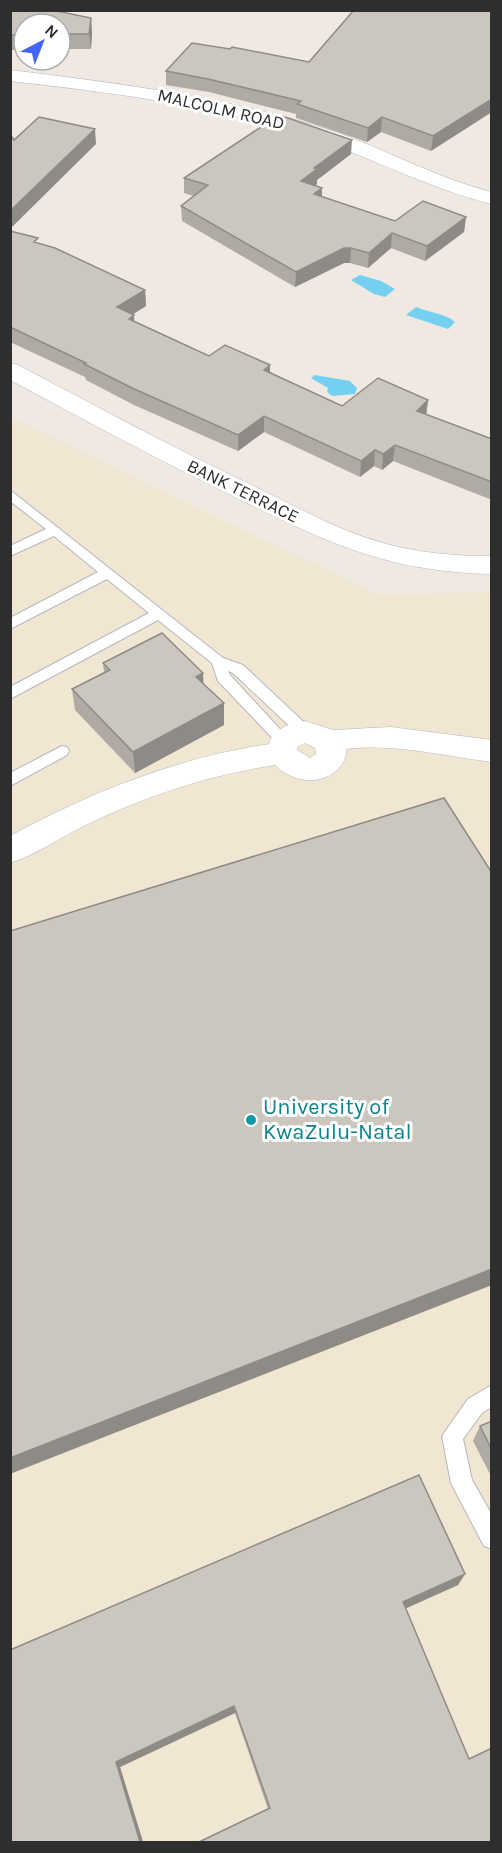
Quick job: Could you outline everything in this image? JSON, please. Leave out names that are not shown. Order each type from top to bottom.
[{"type":"street","name":"MALCOLM ROAD","points":[[10,75],[125,89],[247,112],[324,135],[460,190],[492,198]]},
{"type":"street","name":"BANK TERRACE","points":[[10,370],[168,456],[302,520],[361,545],[413,558],[464,565],[492,565]]},
{"type":"street","points":[[10,851],[99,804],[149,785],[208,766],[306,745],[363,753],[403,738],[492,751]]},
{"type":"lane","points":[[10,494],[218,661],[238,669],[306,745]]},
{"type":"lane","points":[[10,552],[55,530]]},
{"type":"lane","points":[[10,624],[107,573]]},
{"type":"lane","points":[[10,694],[158,614]]},
{"type":"lane","points":[[218,661],[223,677],[306,745]]},
{"type":"lane","points":[[10,780],[62,751]]},
{"type":"lane","points":[[492,1395],[475,1406],[452,1436],[462,1483],[492,1538]]},
{"type":"shaded area","points":[[10,417],[378,595],[491,592],[491,1842],[11,1842]]},
{"type":"water","points":[[360,275],[381,281],[395,289],[385,297],[374,294],[351,280]]},
{"type":"water","points":[[416,307],[442,315],[455,322],[448,329],[406,315]]},
{"type":"water","points":[[315,375],[350,381],[357,388],[355,394],[332,396],[327,392],[328,388],[311,378]]},
{"type":"building","points":[[10,10],[62,12],[12,12],[12,35],[10,35]]},
{"type":"building","points":[[354,10],[492,10],[492,99],[433,136],[382,117],[368,128],[297,104],[301,101],[166,71],[192,43],[230,49],[232,47],[309,62]]},
{"type":"building","points":[[72,14],[91,18],[89,34],[72,34]]},
{"type":"building","points":[[279,115],[352,140],[314,168],[317,169],[301,181],[322,188],[314,194],[395,221],[423,201],[466,217],[427,246],[392,233],[369,253],[344,248],[296,272],[181,206],[208,185],[184,178]]},
{"type":"building","points":[[39,117],[95,129],[10,211],[10,134],[14,140]]},
{"type":"building","points":[[10,231],[38,238],[34,242],[55,248],[145,290],[117,307],[134,315],[129,319],[209,356],[225,345],[270,365],[264,370],[342,406],[378,378],[428,400],[417,411],[492,439],[492,482],[395,445],[383,454],[375,450],[361,461],[264,416],[238,435],[132,388],[10,327]]},
{"type":"building","points":[[162,633],[203,673],[196,677],[224,703],[133,752],[72,689],[110,670],[103,663]]},
{"type":"building","name":"University of KwaZulu-Natal","points":[[444,798],[492,873],[492,1269],[10,1458],[10,931]]},
{"type":"building","points":[[492,1421],[492,1450],[480,1426]]},
{"type":"building","points":[[419,1475],[465,1574],[403,1602],[469,1759],[492,1748],[492,1842],[199,1842],[270,1808],[234,1706],[116,1762],[140,1842],[10,1842],[10,1650]]},
{"type":"place","name":"University of KwaZulu-Natal","points":[[251,1120]]}]
